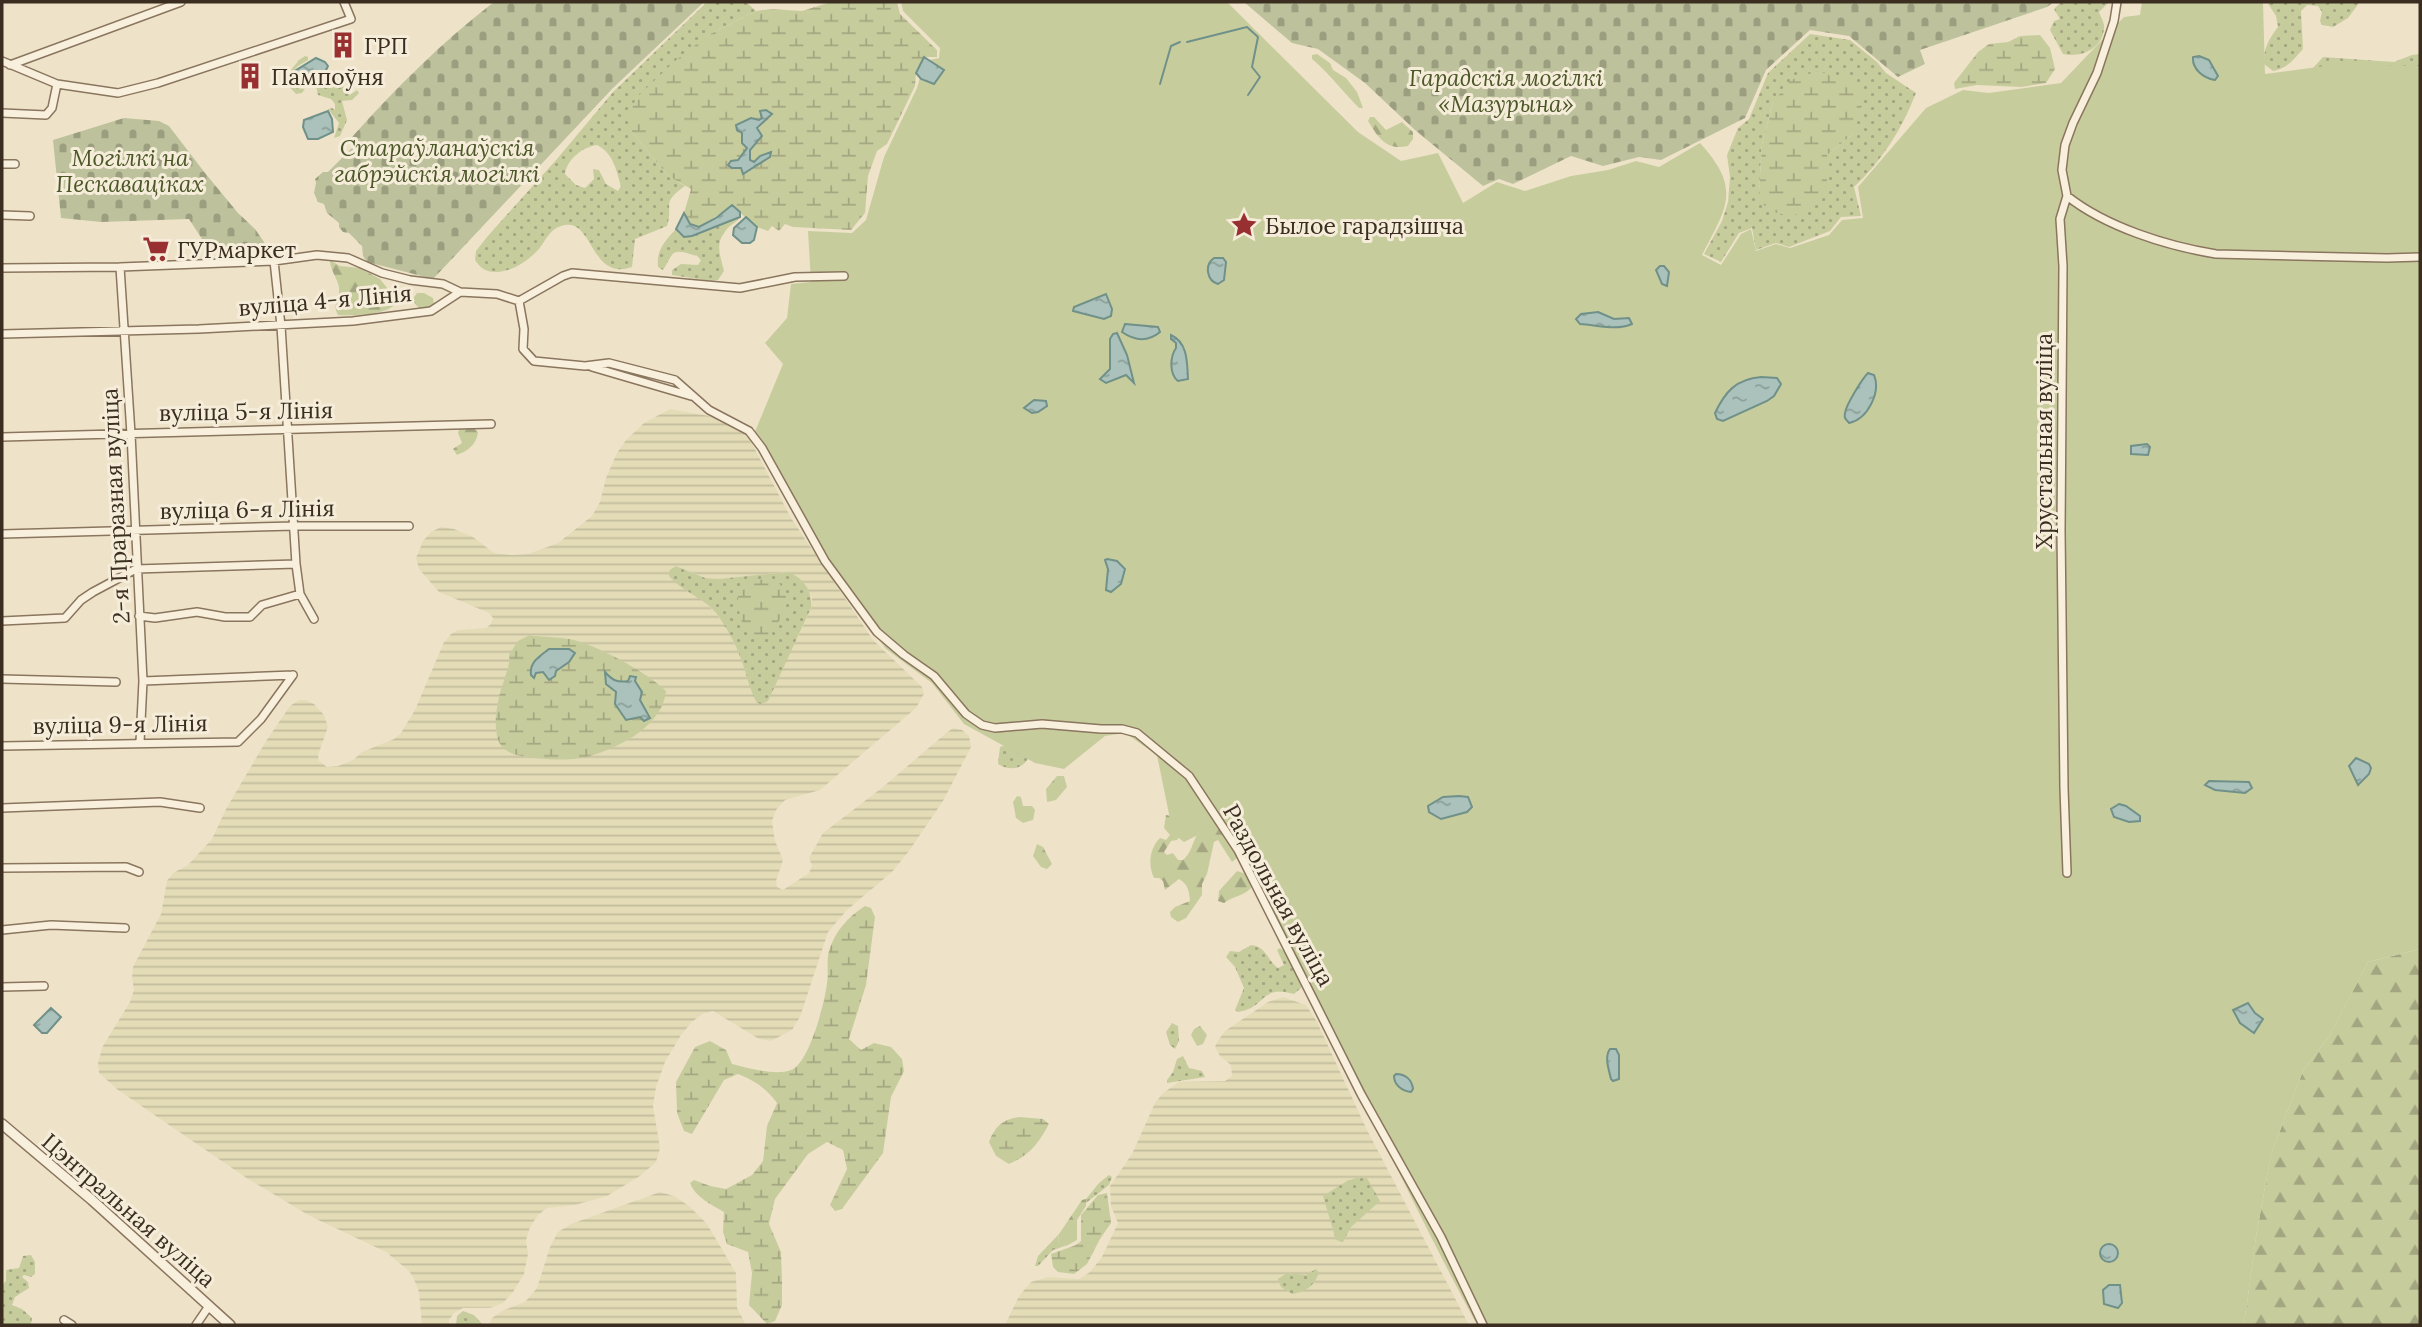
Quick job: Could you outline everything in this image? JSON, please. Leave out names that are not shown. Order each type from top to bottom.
[{"type":"street","points":[[6,63],[181,2]]},
{"type":"street","points":[[6,63],[57,84],[118,93],[158,83],[351,19],[344,2]]},
{"type":"street","name":"Хрустальная вуліца","points":[[2067,873],[2061,531],[2063,266],[2060,219],[2067,196],[2062,170],[2065,145],[2096,74],[2114,21],[2117,2]]},
{"type":"street","points":[[2,113],[46,115],[52,108],[57,84]]},
{"type":"street","points":[[2,164],[15,164]]},
{"type":"street","points":[[2067,196],[2085,211],[2103,220],[2192,250],[2216,254],[2420,257]]},
{"type":"street","points":[[2,215],[30,216]]},
{"type":"street","points":[[2,268],[274,261],[317,255],[348,258],[382,273],[443,284],[460,292],[497,294],[519,301],[572,273],[740,288],[795,277],[844,276]]},
{"type":"street","points":[[274,261],[281,326],[296,564],[300,594],[314,619]]},
{"type":"street","name":"2-я Праразная вуліца","points":[[120,267],[143,681],[140,742]]},
{"type":"street","name":"вуліца 4-я Лінія","points":[[2,334],[281,326],[353,321],[431,311],[460,292]]},
{"type":"street","name":"Раздольная вуліца","points":[[519,301],[524,329],[523,349],[534,361],[585,366],[610,363],[675,380],[709,410],[750,431],[825,561],[877,632],[934,676],[966,715],[982,725],[995,728],[1042,724],[1122,729],[1137,733],[1189,776],[1238,849],[1361,1094],[1441,1237],[1483,1325]]},
{"type":"street","name":"вуліца 5-я Лінія","points":[[2,437],[491,424]]},
{"type":"street","name":"вуліца 6-я Лінія","points":[[2,534],[295,526],[409,526]]},
{"type":"street","points":[[2,621],[65,618],[81,600],[136,569],[296,564]]},
{"type":"street","points":[[139,616],[155,618],[197,612],[225,618],[250,617],[262,605],[300,594]]},
{"type":"street","name":"вуліца 9-я Лінія","points":[[2,746],[238,742],[261,719],[293,675],[143,681]]},
{"type":"street","points":[[2,679],[116,682]]},
{"type":"street","points":[[2,808],[160,802],[200,808]]},
{"type":"street","points":[[2,869],[127,867],[139,872]]},
{"type":"street","points":[[2,930],[51,925],[125,928]]},
{"type":"street","points":[[2,987],[44,986]]},
{"type":"street","name":"Цэнтральная вуліца","points":[[2,1124],[92,1200],[230,1325]]},
{"type":"street","points":[[196,1325],[209,1306]]},
{"type":"street","points":[[64,1320],[72,1325]]},
{"type":"shaded area","points":[[670,409],[709,416],[737,427],[748,436],[791,518],[873,640],[922,687],[924,694],[916,708],[820,790],[785,800],[776,810],[772,821],[775,841],[783,860],[776,881],[777,887],[783,890],[809,873],[812,866],[809,858],[823,833],[953,728],[962,730],[969,736],[971,747],[943,801],[909,851],[892,872],[847,910],[828,932],[800,1017],[792,1030],[771,1041],[759,1039],[713,1011],[702,1014],[681,1035],[665,1062],[656,1087],[653,1106],[660,1148],[656,1162],[640,1176],[607,1196],[575,1205],[547,1208],[538,1215],[526,1240],[528,1254],[524,1274],[503,1303],[490,1308],[463,1308],[454,1313],[449,1325],[422,1325],[419,1292],[414,1279],[409,1271],[386,1252],[310,1216],[248,1179],[118,1090],[99,1073],[98,1062],[103,1046],[130,1002],[134,990],[133,967],[161,914],[167,881],[173,873],[188,865],[212,839],[226,809],[290,706],[299,700],[306,700],[324,715],[328,727],[318,755],[319,761],[327,767],[353,760],[362,752],[394,739],[401,733],[415,710],[444,642],[451,634],[458,630],[486,628],[491,624],[493,618],[489,613],[439,592],[419,569],[416,558],[423,541],[431,532],[441,527],[473,537],[494,553],[528,554],[558,543],[592,516],[600,502],[606,478],[617,453],[644,423]],"holes":[[[676,566],[705,578],[720,579],[787,572],[812,596],[811,608],[798,637],[753,695],[741,657],[727,628],[713,610],[700,598],[688,592]],[[530,635],[570,639],[653,720],[627,740],[591,756],[496,734],[503,682]]]},
{"type":"shaded area","points":[[1283,997],[1306,1005],[1317,1022],[1367,1130],[1469,1325],[1005,1325],[1019,1296],[1031,1282],[1048,1277],[1079,1279],[1090,1272],[1102,1257],[1118,1223],[1111,1206],[1110,1186],[1132,1154],[1155,1103],[1163,1093],[1179,1082],[1225,1081],[1232,1076],[1231,1065],[1220,1056],[1215,1047],[1217,1042],[1225,1031],[1268,1002]]},
{"type":"shaded area","points":[[660,1192],[674,1196],[689,1206],[707,1224],[736,1273],[737,1308],[746,1325],[489,1325],[492,1318],[504,1310],[525,1302],[537,1288],[550,1247],[558,1232],[571,1224]]},
{"type":"green space","name":"Стараўланаўскія габрэйскія могілкі","points":[[494,2],[704,2],[613,88],[433,279],[367,262],[362,246],[349,233],[343,232],[339,223],[327,213],[324,204],[318,202],[314,193],[315,179],[323,172],[328,172],[354,146],[352,137],[403,83],[438,49]]},
{"type":"green space","points":[[707,2],[746,2],[756,11],[708,35],[632,132],[668,176],[685,186],[670,201],[667,226],[635,239],[632,267],[618,269],[607,265],[580,230],[572,225],[553,230],[535,253],[514,267],[497,272],[482,268],[475,260],[476,251],[613,92]],"holes":[[[597,145],[616,168],[621,186],[618,191],[606,184],[599,170],[593,169],[594,179],[585,188],[576,185],[565,174],[569,163],[581,151]]]},
{"type":"green space","points":[[831,2],[897,2],[900,14],[937,50],[937,57],[924,57],[916,73],[915,86],[887,144],[877,151],[868,176],[865,213],[851,230],[793,227],[785,224],[779,231],[772,226],[768,231],[757,227],[732,206],[699,227],[690,224],[684,213],[691,189],[668,176],[632,132],[630,114],[636,98],[675,61],[708,35],[756,11],[802,11]],"holes":[[[762,114],[771,116],[754,135],[750,161],[753,163],[770,157],[743,174],[741,168],[732,168],[731,161],[741,157],[747,148],[742,132],[762,119]]]},
{"type":"green space","points":[[901,2],[1227,2],[1358,132],[1401,161],[1438,153],[1463,203],[1497,182],[1525,191],[1571,176],[1608,170],[1636,161],[1659,167],[1700,143],[1713,159],[1726,185],[1724,210],[1702,255],[1721,265],[1741,234],[1751,229],[1756,251],[1776,244],[1790,248],[1829,235],[1842,220],[1863,218],[1858,187],[1926,108],[1963,90],[1989,93],[2061,83],[2124,17],[2140,15],[2142,2],[2263,2],[2265,74],[2340,64],[2420,66],[2420,949],[2368,962],[2330,1035],[2303,1071],[2271,1154],[2244,1325],[1477,1325],[1287,947],[1218,825],[1184,842],[1173,834],[1157,755],[1125,733],[1105,736],[1064,769],[1035,763],[964,724],[932,683],[886,649],[829,573],[752,439],[783,364],[765,343],[787,318],[791,284],[811,282],[808,231],[852,233],[866,220],[884,157],[917,88],[925,61],[939,58],[940,48],[903,11]]},
{"type":"green space","name":"Гарадскія могілкі «Мазурына»","points":[[1244,2],[2054,2],[2047,7],[1920,50],[1925,64],[1898,77],[1849,36],[1810,30],[1766,70],[1745,118],[1661,160],[1639,157],[1603,166],[1571,156],[1513,184],[1499,179],[1483,186],[1415,130],[1365,83],[1318,49],[1292,43]]},
{"type":"green space","points":[[2061,2],[2109,2],[2099,12],[2104,24],[2103,35],[2095,47],[2077,55],[2063,54],[2050,30],[2054,21],[2060,19],[2054,9]]},
{"type":"green space","points":[[2267,2],[2360,2],[2348,18],[2333,27],[2322,25],[2322,12],[2318,6],[2307,5],[2301,11],[2303,49],[2286,66],[2273,71],[2264,64],[2265,54],[2269,40],[2278,27],[2276,16]]},
{"type":"green space","points":[[1810,34],[1850,40],[1886,73],[1916,93],[1890,144],[1854,187],[1861,216],[1841,217],[1830,231],[1789,247],[1776,243],[1756,250],[1752,228],[1739,233],[1721,262],[1704,254],[1722,221],[1728,202],[1730,177],[1727,155],[1738,128],[1749,119],[1768,73]],"holes":[[[1773,102],[1854,133],[1827,155],[1759,191],[1762,144]]]},
{"type":"green space","points":[[2040,35],[2050,48],[2055,69],[2046,83],[2021,87],[1977,85],[1955,89],[1954,83],[1978,52],[1989,44],[2008,42],[2020,36]]},
{"type":"green space","points":[[1317,54],[1330,63],[1333,70],[1346,78],[1357,92],[1363,108],[1359,108],[1312,59],[1312,55]]},
{"type":"green space","points":[[2420,54],[2420,81],[2315,74],[2313,68],[2323,57],[2394,62]]},
{"type":"green space","points":[[305,56],[308,60],[289,75],[294,88],[305,89],[296,94],[283,80]]},
{"type":"green space","points":[[1817,71],[1847,79],[1860,91],[1863,102],[1854,133],[1827,155],[1827,180],[1822,200],[1801,213],[1782,214],[1765,208],[1759,191],[1762,144],[1773,102],[1791,80]]},
{"type":"green space","points":[[335,75],[350,95],[357,90],[359,93],[352,100],[342,101],[347,120],[340,136],[334,138],[339,123],[328,109],[335,110],[335,104],[331,99],[318,95],[316,86]]},
{"type":"green space","points":[[1370,117],[1374,117],[1386,130],[1402,122],[1413,132],[1413,139],[1408,146],[1388,145],[1368,121]]},
{"type":"green space","name":"Могілкі на Пескаваціках","points":[[124,118],[159,121],[169,126],[238,213],[255,229],[266,245],[264,253],[211,253],[189,219],[101,222],[61,218],[53,140]]},
{"type":"green space","points":[[740,217],[721,239],[719,249],[724,271],[718,280],[672,275],[672,270],[681,264],[698,265],[701,260],[684,252],[675,252],[663,270],[658,267],[660,251],[676,229],[679,234],[692,236]]},
{"type":"green space","points":[[330,260],[340,266],[360,268],[380,279],[388,289],[394,305],[376,313],[338,315],[336,308],[339,288]]},
{"type":"green space","points":[[417,293],[433,298],[434,304],[430,309],[420,309],[412,300]]},
{"type":"green space","points":[[460,427],[473,427],[478,432],[471,446],[457,455],[453,449],[462,443],[458,433]]},
{"type":"green space","points":[[676,566],[705,578],[719,579],[787,572],[798,577],[806,586],[811,608],[768,701],[757,703],[737,649],[716,613],[669,576],[670,570]]},
{"type":"green space","points":[[766,579],[779,583],[789,598],[776,628],[764,640],[750,635],[742,623],[738,594],[748,582]]},
{"type":"green space","points":[[530,635],[569,639],[592,646],[620,660],[666,691],[658,714],[640,732],[617,746],[593,755],[556,760],[511,753],[503,748],[497,737],[496,712],[509,665],[509,655],[518,641]],"holes":[[[537,658],[569,662],[549,679],[543,672],[531,675],[530,669]],[[605,672],[615,681],[635,680],[640,717],[633,717],[609,685]]]},
{"type":"green space","points":[[1006,745],[1030,755],[1017,768],[998,764],[1000,747]]},
{"type":"green space","points":[[1057,776],[1064,776],[1067,787],[1056,800],[1047,802],[1046,789]]},
{"type":"green space","points":[[1017,796],[1021,797],[1023,806],[1032,806],[1035,810],[1033,820],[1023,823],[1016,818],[1013,802]]},
{"type":"green space","points":[[1166,815],[1171,816],[1179,837],[1171,841],[1164,852],[1167,855],[1173,853],[1178,860],[1183,860],[1202,829],[1217,824],[1238,855],[1232,862],[1218,840],[1214,842],[1202,884],[1202,895],[1186,918],[1178,922],[1171,917],[1170,912],[1190,901],[1188,888],[1179,879],[1165,890],[1163,881],[1154,878],[1151,868],[1154,847],[1160,838],[1166,840],[1170,835],[1164,828]]},
{"type":"green space","points":[[1037,844],[1043,847],[1052,864],[1047,869],[1041,867],[1033,856]]},
{"type":"green space","points":[[1237,871],[1249,875],[1251,888],[1224,903],[1218,901],[1219,891]]},
{"type":"green space","points":[[865,906],[871,908],[875,917],[866,985],[849,1039],[861,1050],[874,1043],[891,1047],[902,1059],[904,1071],[891,1097],[883,1153],[842,1209],[835,1211],[830,1205],[847,1169],[843,1150],[827,1142],[808,1154],[775,1199],[769,1224],[781,1252],[782,1305],[775,1321],[767,1324],[749,1305],[752,1273],[748,1252],[727,1244],[723,1232],[724,1212],[700,1196],[690,1183],[694,1180],[726,1189],[752,1175],[763,1161],[767,1126],[777,1103],[760,1086],[738,1074],[724,1080],[692,1134],[684,1131],[677,1113],[676,1082],[695,1047],[710,1041],[726,1050],[732,1064],[777,1072],[791,1070],[798,1065],[810,1045],[819,1017],[826,992],[828,955],[832,944],[843,925]]},
{"type":"green space","points":[[1251,945],[1260,948],[1278,968],[1284,965],[1277,950],[1280,948],[1284,951],[1297,971],[1301,988],[1294,994],[1268,994],[1254,1006],[1238,1012],[1235,1010],[1244,988],[1235,967],[1226,957],[1230,951],[1239,952]]},
{"type":"green space","points":[[2420,949],[2420,1325],[2244,1325],[2271,1154],[2303,1071],[2330,1035],[2368,962]]},
{"type":"green space","points":[[1172,1023],[1178,1026],[1179,1041],[1175,1049],[1170,1045],[1166,1032]]},
{"type":"green space","points":[[1200,1026],[1207,1035],[1203,1044],[1197,1046],[1191,1035],[1194,1029]]},
{"type":"green space","points":[[1183,1056],[1189,1068],[1202,1071],[1205,1077],[1167,1083],[1177,1059]]},
{"type":"green space","points":[[1020,1117],[1043,1119],[1049,1124],[1033,1148],[1009,1164],[996,1156],[989,1142],[1000,1124]]},
{"type":"green space","points":[[1109,1175],[1112,1177],[1109,1185],[1086,1203],[1086,1199],[1099,1183]]},
{"type":"green space","points":[[1359,1177],[1367,1178],[1380,1201],[1351,1227],[1343,1242],[1336,1240],[1323,1196]]},
{"type":"green space","points":[[1107,1193],[1111,1223],[1087,1264],[1074,1274],[1058,1272],[1053,1267],[1051,1254],[1081,1241],[1081,1215],[1098,1195]]},
{"type":"green space","points":[[1086,1199],[1086,1206],[1077,1220],[1077,1240],[1068,1245],[1058,1244],[1059,1234],[1082,1200]]},
{"type":"green space","points":[[1059,1234],[1058,1243],[1068,1245],[1053,1250],[1035,1266],[1038,1256]]},
{"type":"green space","points":[[31,1255],[35,1262],[35,1274],[22,1277],[28,1282],[29,1288],[15,1297],[12,1305],[32,1318],[31,1325],[2,1325],[2,1285],[6,1281],[6,1270],[19,1268],[23,1256]]},
{"type":"green space","points":[[1316,1269],[1319,1273],[1317,1278],[1306,1290],[1292,1294],[1281,1287],[1278,1279],[1287,1273],[1306,1275]]},
{"type":"green space","points":[[463,1311],[474,1315],[483,1325],[456,1325],[457,1316]]},
{"type":"water","points":[[924,57],[944,70],[934,84],[921,79],[916,73]]},
{"type":"water","points":[[2193,57],[2209,60],[2218,76],[2215,80],[2196,69]]},
{"type":"water","points":[[316,58],[328,66],[322,78],[300,86],[293,83],[293,72]]},
{"type":"water","points":[[766,110],[772,114],[757,128],[762,136],[750,150],[750,160],[754,162],[760,156],[771,152],[770,157],[743,174],[741,168],[728,165],[731,161],[738,160],[747,148],[742,143],[742,133],[737,130],[736,125],[751,118],[759,120],[762,118],[760,111]]},
{"type":"water","points":[[328,111],[333,132],[318,139],[308,139],[303,127],[304,120]]},
{"type":"water","points":[[732,205],[740,212],[740,217],[692,236],[684,237],[676,229],[684,213],[690,224],[699,227]]},
{"type":"water","points":[[746,217],[757,227],[754,240],[742,243],[733,235],[734,228]]},
{"type":"water","points":[[1214,258],[1223,258],[1226,262],[1224,280],[1218,284],[1211,280],[1208,272]]},
{"type":"water","points":[[1664,266],[1669,272],[1667,286],[1662,284],[1656,270]]},
{"type":"water","points":[[1106,294],[1112,309],[1111,316],[1104,319],[1073,311],[1074,307]]},
{"type":"water","points":[[1598,312],[1614,319],[1629,318],[1632,324],[1607,327],[1580,324],[1576,319],[1581,314]]},
{"type":"water","points":[[1125,324],[1158,327],[1160,332],[1146,339],[1137,339],[1122,332]]},
{"type":"water","points":[[1117,333],[1127,355],[1134,383],[1126,375],[1106,383],[1100,379],[1110,369],[1110,339]]},
{"type":"water","points":[[1171,335],[1177,338],[1184,348],[1188,379],[1178,381],[1173,374],[1172,361],[1176,343],[1171,339]]},
{"type":"water","points":[[1868,373],[1874,375],[1876,382],[1874,397],[1867,411],[1849,423],[1845,418],[1846,409]]},
{"type":"water","points":[[1752,378],[1777,378],[1781,384],[1774,396],[1723,421],[1717,419],[1715,413],[1732,388]]},
{"type":"water","points":[[1034,400],[1046,401],[1047,406],[1032,413],[1024,408]]},
{"type":"water","points":[[2147,444],[2150,447],[2148,455],[2131,454],[2131,446]]},
{"type":"water","points":[[1107,559],[1117,561],[1125,569],[1121,584],[1111,592],[1106,590]]},
{"type":"water","points":[[549,649],[569,649],[575,653],[549,680],[543,672],[536,673],[534,678],[531,675],[533,663]]},
{"type":"water","points":[[605,672],[618,681],[628,681],[630,676],[636,677],[635,681],[642,692],[640,700],[650,718],[644,721],[640,717],[626,720],[615,704],[616,692],[606,684]]},
{"type":"water","points":[[2356,758],[2369,764],[2371,768],[2358,785],[2349,766]]},
{"type":"water","points":[[2209,781],[2249,782],[2252,788],[2245,793],[2215,790],[2205,785]]},
{"type":"water","points":[[1443,797],[1468,797],[1472,807],[1467,812],[1441,819],[1429,812],[1428,806]]},
{"type":"water","points":[[2119,804],[2140,816],[2140,821],[2129,822],[2114,817],[2111,809]]},
{"type":"water","points":[[2248,1003],[2263,1019],[2254,1033],[2240,1023],[2233,1010]]},
{"type":"water","points":[[51,1008],[61,1017],[47,1033],[42,1033],[34,1025]]},
{"type":"water","points":[[1610,1049],[1616,1049],[1619,1055],[1619,1079],[1613,1081],[1607,1056]]},
{"type":"water","points":[[1396,1074],[1406,1076],[1410,1080],[1413,1089],[1411,1092],[1397,1085],[1394,1079]]},
{"type":"water","points":[[2109,1244],[2115,1247],[2118,1253],[2115,1259],[2109,1262],[2103,1259],[2100,1253],[2103,1247]]},
{"type":"water","points":[[2109,1285],[2120,1285],[2122,1303],[2118,1308],[2104,1304],[2103,1290]]},
{"type":"waterway","points":[[1187,42],[1247,27],[1258,37],[1252,67],[1260,77],[1248,95]]},
{"type":"waterway","points":[[1160,84],[1171,46],[1180,42]]},
{"type":"place","name":"ГРП","points":[[343,45]]},
{"type":"place","name":"Пампоўня","points":[[250,76]]},
{"type":"place","name":"Былое гарадзішча","points":[[1244,225]]},
{"type":"place","name":"ГУРмаркет","points":[[156,249]]}]
